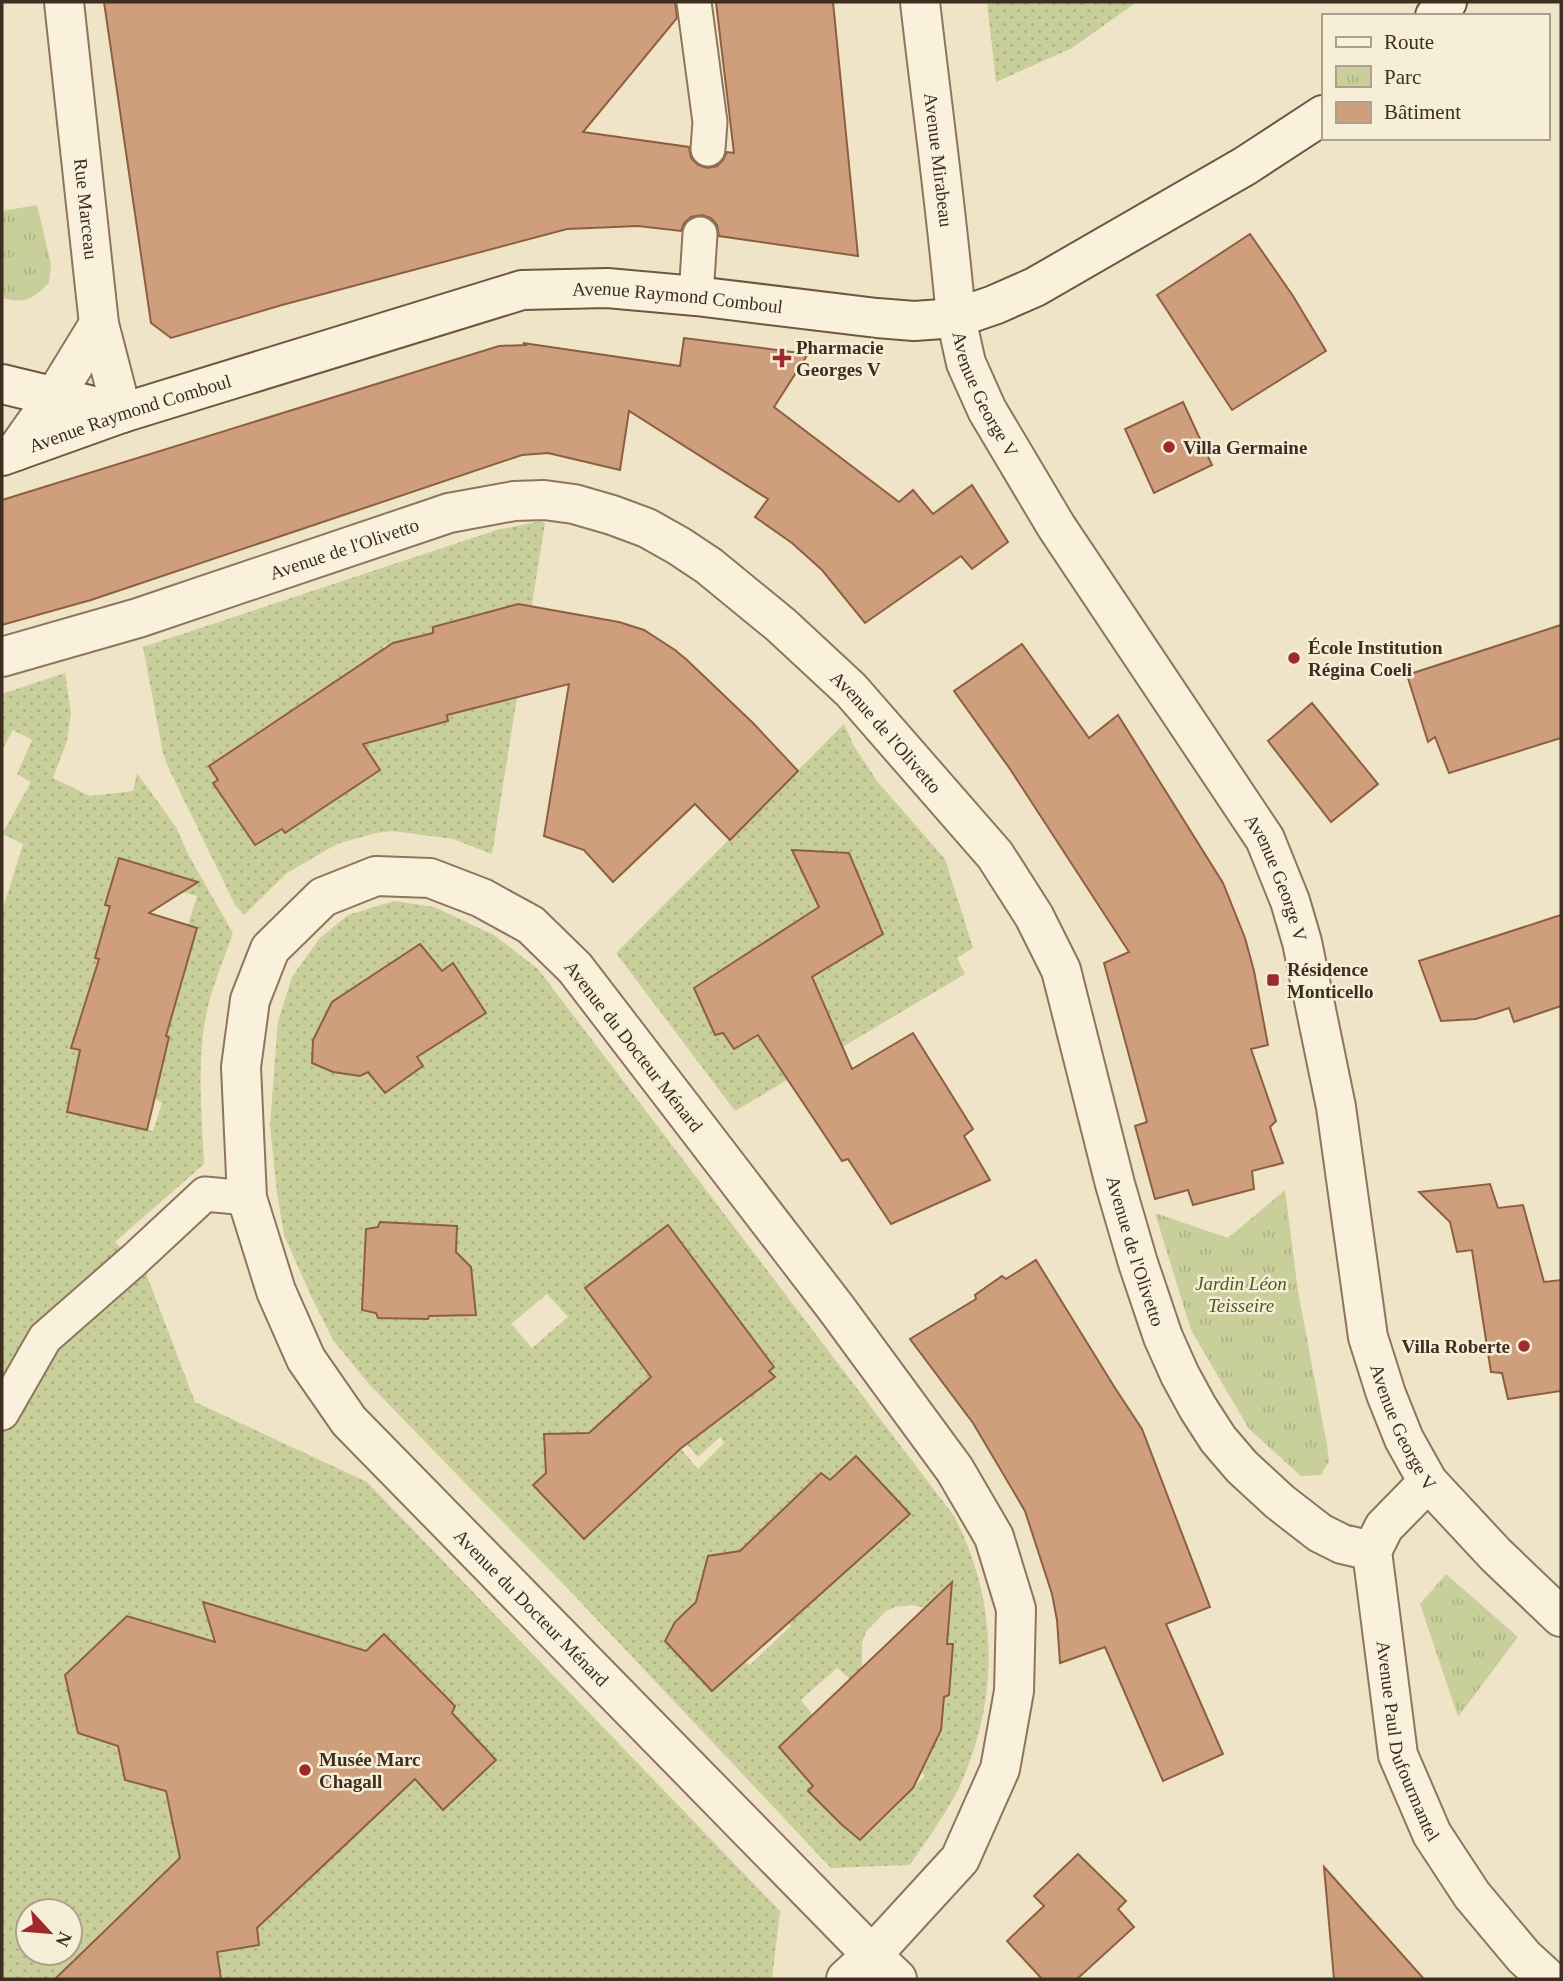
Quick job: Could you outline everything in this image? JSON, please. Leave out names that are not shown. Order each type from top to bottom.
[{"type":"street","name":"Rue Marceau","points":[[64,2],[99,324],[122,413]]},
{"type":"street","name":"Avenue Mirabeau","points":[[920,2],[956,318]]},
{"type":"street","name":"Avenue Raymond Comboul","points":[[9,454],[122,413],[522,290],[607,288],[877,318],[915,321],[956,318],[1035,287],[1245,166],[1322,116]]},
{"type":"street","name":"Avenue George V","points":[[956,318],[966,363],[987,410],[1056,526],[1265,839],[1290,901],[1302,942],[1334,1099],[1368,1337],[1399,1428],[1428,1482],[1496,1555],[1561,1617]]},
{"type":"street","points":[[9,454],[55,396],[99,324]]},
{"type":"street","points":[[2,384],[122,413]]},
{"type":"street","name":"Avenue de l'Olivetto","points":[[2,657],[138,618],[449,513],[514,501],[544,500],[574,504],[647,528],[679,546],[709,566],[781,625],[851,690],[995,855],[1034,916],[1061,970],[1115,1184],[1138,1263],[1163,1337],[1180,1375],[1218,1439],[1242,1467],[1280,1502],[1320,1533],[1342,1544],[1372,1551]]},
{"type":"street","name":"Avenue du Docteur Ménard","points":[[376,876],[430,878],[482,898],[531,925],[575,968],[836,1308],[955,1470],[994,1537],[1016,1609],[1014,1691],[1000,1769],[960,1859],[872,1971],[349,1421],[306,1359],[276,1291],[247,1198],[241,1067],[250,1000],[270,949],[323,897],[376,876]]},
{"type":"street","points":[[1372,1551],[1384,1527],[1428,1482]]},
{"type":"street","name":"Avenue Paul Dufourmantel","points":[[1372,1551],[1398,1755],[1432,1834],[1472,1895],[1524,1957],[1548,1979]]},
{"type":"lane","points":[[694,2],[710,122],[708,149]]},
{"type":"lane","points":[[696,296],[700,234]]},
{"type":"lane","points":[[2,1413],[45,1338],[134,1261],[205,1194],[247,1198]]},
{"type":"green space","points":[[987,2],[1137,2],[1072,48],[996,82]]},
{"type":"green space","points":[[37,205],[51,264],[49,283],[28,299],[2,298],[2,211]]},
{"type":"green space","points":[[540,521],[545,523],[492,854],[453,839],[393,831],[376,833],[337,844],[287,873],[244,915],[235,905],[168,767],[143,647],[497,530]],"holes":[[[465,619],[490,704],[463,711],[445,706],[448,721],[405,733],[383,646],[433,633],[433,627]],[[325,688],[380,770],[285,833],[282,829],[255,845],[214,783],[218,780],[209,765]]]},
{"type":"green space","points":[[65,673],[71,713],[67,741],[53,778],[90,796],[133,791],[137,773],[176,827],[189,856],[233,933],[205,1021],[201,1057],[204,1164],[115,1242],[146,1273],[195,1402],[367,1482],[780,1911],[772,1979],[2,1979],[2,911],[23,844],[2,834],[31,782],[17,774],[32,740],[13,730],[2,750],[2,694]],"holes":[[[120,858],[172,874],[175,890],[197,896],[188,925],[197,929],[181,984],[95,958],[110,906],[106,905]],[[128,1026],[169,1037],[154,1098],[162,1103],[153,1131],[67,1112],[80,1050],[71,1048]]]},
{"type":"green space","points":[[844,724],[854,746],[877,781],[945,859],[973,948],[957,958],[965,974],[735,1111],[616,953]],"holes":[[[849,853],[883,934],[812,977],[820,996],[734,1049],[723,1033],[715,1035],[694,988],[819,907],[803,874]]]},
{"type":"green space","points":[[394,901],[434,907],[494,935],[538,969],[954,1516],[968,1547],[985,1611],[988,1677],[984,1710],[960,1786],[910,1865],[831,1868],[570,1591],[368,1383],[333,1340],[284,1235],[270,1125],[278,1021],[292,977],[319,939],[348,915]],"holes":[[[420,944],[442,971],[454,964],[486,1013],[417,1057],[422,1067],[385,1093],[368,1072],[357,1077],[351,1067],[333,1072],[322,1067],[312,1053],[313,1041],[334,1001]],[[380,1222],[457,1226],[456,1256],[470,1267],[456,1315],[429,1316],[427,1319],[378,1318],[366,1229],[378,1227]],[[668,1225],[774,1367],[769,1371],[774,1378],[758,1391],[752,1384],[691,1429],[585,1288]],[[547,1294],[568,1317],[532,1348],[512,1325]],[[679,1435],[698,1457],[720,1437],[724,1443],[698,1469],[673,1440]],[[856,1456],[910,1514],[857,1562],[851,1556],[827,1577],[772,1519],[820,1474],[830,1480]],[[550,1470],[653,1475],[584,1539],[534,1485]],[[713,1555],[731,1555],[791,1626],[750,1665],[745,1662],[712,1691],[669,1645],[672,1627],[699,1602],[708,1580]],[[912,1605],[926,1608],[947,1644],[953,1645],[949,1695],[942,1698],[938,1736],[914,1765],[925,1776],[872,1828],[809,1791],[813,1786],[779,1747],[813,1715],[801,1700],[837,1668],[850,1679],[862,1670],[862,1643],[866,1632],[886,1611]]]},
{"type":"green space","name":"Jardin Léon Teisseire","points":[[1285,1190],[1298,1291],[1327,1445],[1329,1461],[1321,1475],[1301,1476],[1249,1429],[1191,1330],[1155,1213],[1228,1238]]},
{"type":"green space","points":[[1446,1574],[1518,1637],[1458,1717],[1420,1604]]},
{"type":"building","points":[[104,2],[675,2],[677,18],[583,132],[689,147],[691,158],[698,165],[707,168],[717,166],[727,152],[734,153],[716,2],[833,2],[858,256],[719,236],[717,225],[711,218],[702,215],[691,217],[684,223],[681,231],[638,226],[567,229],[282,305],[171,338],[151,323]]},
{"type":"building","points":[[1250,234],[1293,296],[1326,351],[1232,410],[1157,295]]},
{"type":"building","points":[[684,338],[808,354],[774,407],[899,502],[913,490],[933,514],[972,485],[1008,542],[972,569],[961,556],[865,623],[822,570],[792,543],[755,517],[768,499],[629,411],[620,470],[548,453],[522,455],[91,600],[2,625],[2,500],[499,346],[527,345],[523,343],[680,366]]},
{"type":"building","name":"Villa Germaine","points":[[1183,402],[1212,465],[1154,493],[1125,429]]},
{"type":"building","points":[[518,604],[619,622],[644,630],[687,660],[753,723],[798,771],[730,840],[695,804],[613,882],[584,850],[544,836],[569,684],[447,715],[448,721],[363,744],[380,770],[285,833],[282,829],[255,845],[213,783],[218,780],[209,766],[393,643],[433,633],[433,627]]},
{"type":"building","points":[[1561,625],[1561,738],[1449,773],[1435,737],[1428,742],[1407,675]]},
{"type":"building","points":[[1022,644],[1089,738],[1118,715],[1223,883],[1245,938],[1254,971],[1268,1045],[1251,1049],[1276,1121],[1270,1127],[1283,1163],[1252,1171],[1254,1189],[1193,1205],[1188,1190],[1155,1199],[1135,1126],[1147,1122],[1104,963],[1129,952],[1010,769],[954,691]]},
{"type":"building","points":[[1312,703],[1378,784],[1331,822],[1268,741]]},
{"type":"building","points":[[792,850],[849,853],[883,934],[812,977],[852,1069],[913,1033],[973,1129],[964,1136],[990,1180],[891,1224],[848,1159],[842,1161],[758,1035],[734,1049],[723,1033],[715,1035],[694,988],[819,907]]},
{"type":"building","points":[[119,858],[198,882],[149,913],[197,928],[166,1036],[169,1037],[147,1130],[67,1112],[80,1050],[71,1048],[99,959],[95,958],[110,906],[105,905]]},
{"type":"building","points":[[1561,915],[1561,1006],[1514,1022],[1509,1008],[1476,1019],[1441,1021],[1419,961]]},
{"type":"building","points":[[420,944],[442,971],[453,963],[486,1013],[417,1057],[423,1066],[385,1093],[368,1072],[360,1076],[333,1072],[312,1063],[313,1040],[332,1002]]},
{"type":"building","points":[[1490,1184],[1498,1208],[1523,1205],[1544,1282],[1561,1280],[1561,1391],[1508,1399],[1502,1373],[1491,1372],[1472,1250],[1457,1252],[1450,1222],[1419,1192]]},
{"type":"building","points":[[380,1222],[457,1226],[456,1252],[471,1267],[476,1315],[429,1316],[428,1319],[378,1318],[376,1313],[362,1310],[366,1229],[378,1227]]},
{"type":"building","points":[[668,1225],[774,1367],[769,1371],[775,1377],[680,1449],[584,1539],[533,1485],[546,1473],[544,1434],[589,1433],[651,1377],[585,1288]]},
{"type":"building","points":[[1036,1260],[1142,1429],[1210,1607],[1166,1624],[1223,1754],[1163,1781],[1105,1647],[1060,1663],[1052,1594],[1025,1511],[973,1423],[910,1339],[976,1299],[975,1295],[1002,1276],[1006,1279]]},
{"type":"building","points":[[856,1456],[910,1514],[712,1691],[665,1641],[675,1622],[696,1602],[708,1556],[740,1551],[821,1473],[830,1480]]},
{"type":"building","points":[[952,1582],[947,1644],[953,1644],[949,1695],[944,1697],[941,1730],[913,1788],[860,1840],[808,1791],[813,1786],[779,1747]]},
{"type":"building","name":"Musée Marc Chagall","points":[[203,1602],[366,1651],[384,1634],[455,1706],[452,1713],[496,1760],[443,1810],[415,1779],[257,1928],[259,1945],[217,1952],[221,1979],[55,1979],[67,1967],[84,1967],[84,1951],[180,1858],[166,1791],[125,1780],[118,1746],[78,1733],[65,1675],[127,1616],[215,1642]]},
{"type":"building","points":[[1078,1854],[1126,1901],[1118,1909],[1134,1927],[1077,1979],[1042,1979],[1007,1941],[1044,1906],[1034,1896]]},
{"type":"building","points":[[1324,1867],[1424,1979],[1334,1979]]},
{"type":"place","name":"Pharmacie Georges V","points":[[782,358]]},
{"type":"place","name":"Villa Germaine","points":[[1169,447]]},
{"type":"place","name":"École Institution Régina Coeli","points":[[1294,658]]},
{"type":"place","name":"Résidence Monticello","points":[[1273,980]]},
{"type":"place","name":"Villa Roberte","points":[[1524,1346]]},
{"type":"place","name":"Musée Marc Chagall","points":[[305,1770]]}]
